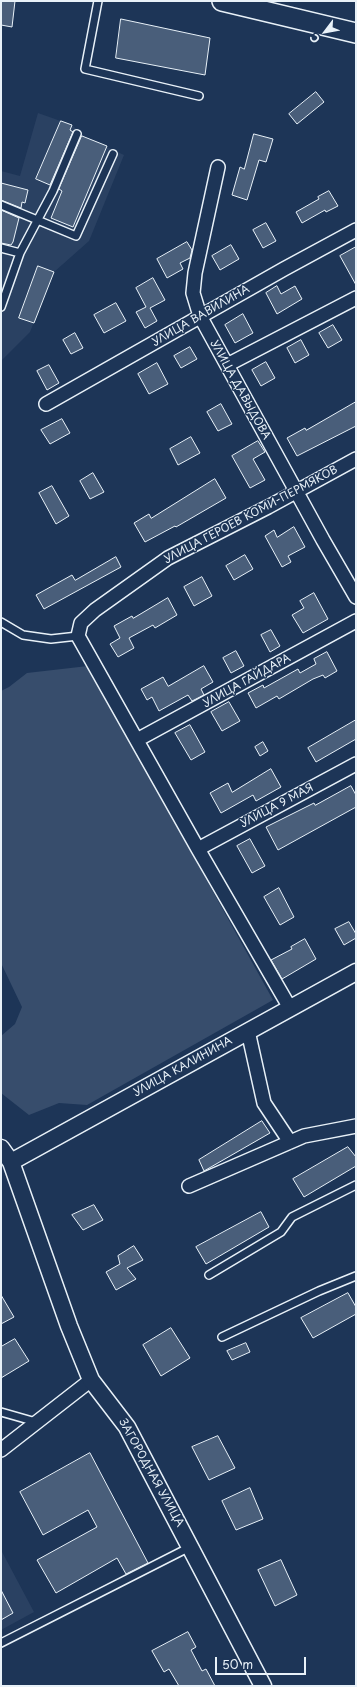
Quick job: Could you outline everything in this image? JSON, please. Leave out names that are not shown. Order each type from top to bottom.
[{"type":"main road","points":[[222,1],[356,32]]},
{"type":"street","name":"УЛИЦА ДАВЫДОВА","points":[[218,167],[195,273],[193,293],[200,316],[296,492],[356,597]]},
{"type":"street","name":"УЛИЦА ВАВИЛИНА","points":[[46,404],[284,268],[356,230]]},
{"type":"street","points":[[227,365],[356,298]]},
{"type":"street","name":"УЛИЦА ГЕРОЕВ КОМИ-ПЕРМЯКОВ","points":[[78,636],[81,623],[95,610],[168,558],[296,492],[356,459]]},
{"type":"street","name":"УЛИЦА ГАЙДАРА","points":[[137,740],[356,621]]},
{"type":"street","points":[[78,636],[198,849],[290,1008]]},
{"type":"street","name":"УЛИЦА 9 МАЯ","points":[[198,849],[356,764]]},
{"type":"street","name":"УЛИЦА КАЛИНИНА","points":[[11,1162],[356,972]]},
{"type":"street","points":[[248,1031],[264,1103],[290,1142]]},
{"type":"street","points":[[189,1186],[304,1136],[356,1126]]},
{"type":"street","name":"ЗАГОРОДНАЯ УЛИЦА","points":[[1,1148],[11,1162],[69,1326],[91,1380],[127,1427],[191,1546],[263,1686]]},
{"type":"street","points":[[1,1450],[91,1380]]},
{"type":"lane","points":[[98,1],[85,70],[199,96]]},
{"type":"lane","points":[[1,307],[20,253],[53,191],[77,134]]},
{"type":"lane","points":[[1,204],[76,236],[113,154]]},
{"type":"lane","points":[[1,248],[20,253]]},
{"type":"lane","points":[[1,622],[23,635],[51,639],[78,636]]},
{"type":"lane","points":[[209,1275],[281,1232],[292,1217],[356,1185]]},
{"type":"lane","points":[[222,1337],[319,1291],[356,1276]]},
{"type":"lane","points":[[1,1412],[37,1422]]},
{"type":"lane","points":[[1,1643],[191,1546]]},
{"type":"shaded area","points":[[38,113],[72,125],[85,137],[124,155],[89,241],[54,272],[30,332],[1,361],[1,171],[20,176]]},
{"type":"shaded area","points":[[88,666],[273,1000],[87,1105],[59,1103],[29,1115],[1,1093],[1,1036],[15,1024],[22,1007],[1,963],[1,691],[9,687],[27,673]]},
{"type":"shaded area","points":[[1,1550],[34,1612],[1,1630]]},
{"type":"building","points":[[1,1],[15,1],[12,27],[1,25]]},
{"type":"building","points":[[121,19],[210,38],[205,75],[116,58]]},
{"type":"building","points":[[316,92],[324,102],[297,124],[289,114]]},
{"type":"building","points":[[61,121],[72,125],[70,130],[73,132],[50,185],[36,179]]},
{"type":"building","points":[[254,134],[273,139],[266,162],[259,160],[247,200],[232,195],[240,167],[244,169]]},
{"type":"building","points":[[82,136],[107,146],[73,227],[51,218],[62,191],[59,189]]},
{"type":"building","points":[[1,183],[28,190],[25,203],[22,202],[21,208],[1,200]]},
{"type":"building","points":[[329,191],[338,206],[326,212],[325,210],[302,223],[296,212],[319,199],[318,197]]},
{"type":"building","points":[[1,210],[19,218],[11,245],[1,243]]},
{"type":"building","points":[[266,223],[276,241],[263,248],[253,230]]},
{"type":"building","points":[[187,242],[192,250],[190,258],[180,263],[183,269],[167,278],[157,259]]},
{"type":"building","points":[[231,245],[239,259],[220,270],[212,256]]},
{"type":"building","points":[[356,247],[356,285],[340,256]]},
{"type":"building","points":[[38,266],[54,272],[34,323],[19,318]]},
{"type":"building","points":[[153,278],[165,300],[150,308],[157,321],[145,328],[136,312],[146,307],[136,288]]},
{"type":"building","points":[[277,286],[281,294],[295,286],[302,299],[277,314],[266,293]]},
{"type":"building","points":[[116,303],[126,321],[104,333],[94,315]]},
{"type":"building","points":[[243,314],[253,333],[235,343],[225,325]]},
{"type":"building","points":[[333,325],[342,340],[328,348],[319,333]]},
{"type":"building","points":[[75,333],[83,348],[71,354],[63,340]]},
{"type":"building","points":[[301,340],[309,355],[295,363],[287,348]]},
{"type":"building","points":[[190,347],[197,359],[181,368],[174,356]]},
{"type":"building","points":[[266,362],[275,378],[261,386],[252,370]]},
{"type":"building","points":[[157,363],[168,384],[149,394],[138,374]]},
{"type":"building","points":[[49,365],[59,383],[47,390],[37,371]]},
{"type":"building","points":[[356,402],[356,426],[297,456],[287,438],[305,428],[306,430]]},
{"type":"building","points":[[221,404],[232,424],[218,431],[207,412]]},
{"type":"building","points":[[62,419],[70,433],[50,444],[41,430]]},
{"type":"building","points":[[191,437],[200,453],[178,465],[170,449]]},
{"type":"building","points":[[258,441],[265,452],[253,459],[265,480],[250,488],[232,456]]},
{"type":"building","points":[[93,473],[104,492],[90,499],[80,481]]},
{"type":"building","points":[[215,479],[226,498],[176,527],[175,526],[145,542],[134,523],[149,514],[151,518]]},
{"type":"building","points":[[52,486],[69,516],[56,524],[39,493]]},
{"type":"building","points":[[294,527],[305,547],[288,556],[291,562],[282,567],[265,536],[274,530],[277,537]]},
{"type":"building","points":[[245,555],[253,569],[234,580],[226,566]]},
{"type":"building","points":[[116,557],[121,567],[44,609],[36,595],[72,575],[75,580]]},
{"type":"building","points":[[202,577],[212,596],[194,606],[184,587]]},
{"type":"building","points":[[314,593],[328,619],[303,633],[292,615],[304,608],[300,601]]},
{"type":"building","points":[[168,598],[177,615],[155,628],[153,625],[129,638],[134,648],[118,657],[110,644],[120,638],[114,626],[132,616],[133,618]]},
{"type":"building","points":[[271,630],[280,646],[270,652],[261,635]]},
{"type":"building","points":[[236,651],[244,666],[231,673],[223,658]]},
{"type":"building","points":[[327,652],[337,671],[325,678],[323,675],[313,679],[279,699],[277,696],[256,708],[248,693],[263,685],[264,688],[298,669],[300,673],[316,664],[314,659]]},
{"type":"building","points":[[204,666],[213,682],[201,689],[204,695],[192,701],[188,695],[159,711],[152,697],[147,700],[141,689],[163,677],[168,686]]},
{"type":"building","points":[[229,702],[240,721],[222,731],[211,712]]},
{"type":"building","points":[[356,720],[356,739],[316,762],[308,748]]},
{"type":"building","points":[[190,725],[205,752],[191,760],[175,733]]},
{"type":"building","points":[[263,742],[268,751],[260,756],[255,747]]},
{"type":"building","points":[[271,769],[281,787],[256,801],[253,795],[221,813],[210,793],[228,783],[232,792]]},
{"type":"building","points":[[351,786],[356,795],[356,807],[278,850],[266,827],[314,803],[315,805]]},
{"type":"building","points":[[250,839],[265,866],[252,873],[237,846]]},
{"type":"building","points":[[279,888],[294,917],[280,925],[264,897]]},
{"type":"building","points":[[349,922],[356,934],[356,938],[344,945],[335,929]]},
{"type":"building","points":[[305,939],[316,959],[282,979],[271,960],[292,949],[291,947]]},
{"type":"building","points":[[262,1121],[270,1133],[204,1171],[199,1160]]},
{"type":"building","points":[[348,1147],[356,1157],[356,1166],[304,1197],[293,1179]]},
{"type":"building","points":[[94,1205],[103,1220],[83,1230],[72,1215]]},
{"type":"building","points":[[261,1212],[269,1227],[206,1264],[196,1247]]},
{"type":"building","points":[[134,1246],[143,1260],[127,1268],[136,1279],[116,1290],[106,1272],[120,1264],[118,1256]]},
{"type":"building","points":[[348,1293],[356,1307],[356,1314],[313,1338],[301,1318]]},
{"type":"building","points":[[1,1295],[14,1317],[1,1324]]},
{"type":"building","points":[[171,1328],[190,1358],[161,1376],[143,1345]]},
{"type":"building","points":[[15,1339],[29,1361],[1,1378],[1,1347]]},
{"type":"building","points":[[246,1343],[250,1352],[232,1360],[227,1351]]},
{"type":"building","points":[[218,1436],[235,1468],[209,1480],[192,1447]]},
{"type":"building","points":[[90,1453],[148,1563],[126,1574],[117,1558],[56,1593],[37,1560],[97,1527],[88,1510],[43,1535],[20,1492]]},
{"type":"building","points":[[250,1488],[263,1519],[236,1530],[222,1501]]},
{"type":"building","points":[[281,1560],[297,1595],[275,1606],[258,1570]]},
{"type":"building","points":[[1,1590],[13,1613],[1,1620]]},
{"type":"building","points":[[188,1632],[196,1647],[191,1650],[202,1671],[206,1669],[215,1686],[179,1686],[169,1669],[164,1672],[152,1651]]}]
